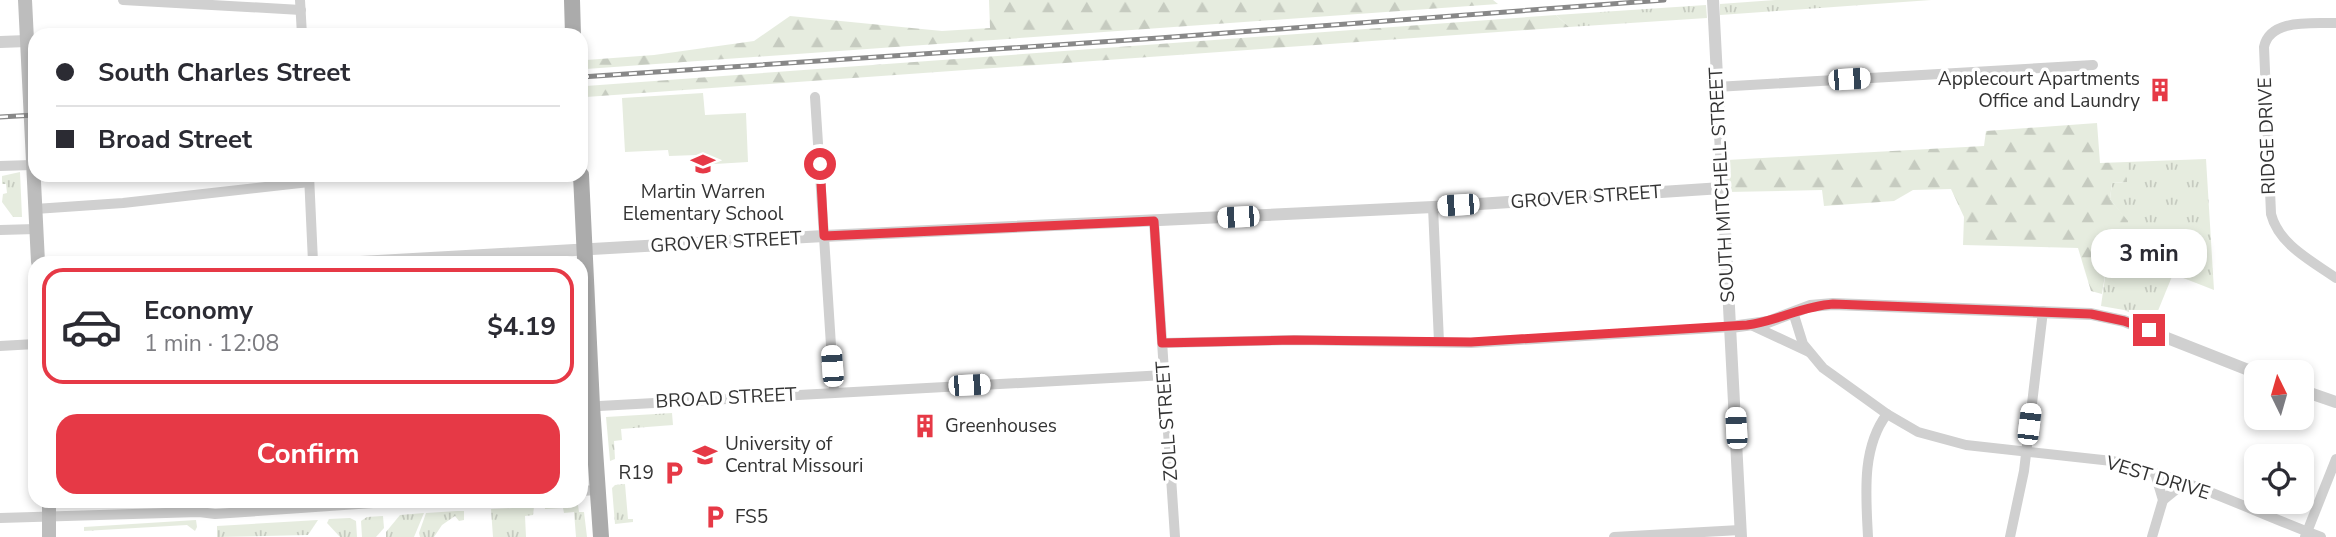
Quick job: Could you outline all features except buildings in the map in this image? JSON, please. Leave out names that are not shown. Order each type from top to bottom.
[{"type":"main road","points":[[25,0],[28,50]]},
{"type":"main road","points":[[572,0],[573,28]]},
{"type":"main road","points":[[33,182],[38,256]]},
{"type":"main road","points":[[581,182],[586,256]]},
{"type":"main road","points":[[588,448],[589,491],[601,537]]},
{"type":"main road","points":[[49,508],[49,537]]},
{"type":"street","points":[[123,0],[301,5],[302,28]]},
{"type":"street","name":"SOUTH MITCHELL STREET","points":[[1713,0],[1741,533]]},
{"type":"street","name":"RIDGE DRIVE","points":[[2336,23],[2278,28],[2266,38],[2263,47],[2271,214],[2274,226],[2286,242],[2336,278]]},
{"type":"street","points":[[0,42],[27,41]]},
{"type":"street","points":[[1716,87],[2093,65]]},
{"type":"street","points":[[816,97],[834,392]]},
{"type":"street","points":[[0,166],[28,164]]},
{"type":"street","points":[[35,209],[122,203],[286,182]]},
{"type":"street","points":[[309,182],[313,256]]},
{"type":"street","name":"GROVER STREET","points":[[483,256],[824,236],[1433,207],[1722,188]]},
{"type":"street","points":[[1433,207],[1439,342]]},
{"type":"street","name":"ZOLL STREET","points":[[1154,221],[1175,537]]},
{"type":"street","points":[[0,230],[36,229]]},
{"type":"street","points":[[1162,343],[1534,339],[1751,325],[1768,322],[1810,306],[1833,304],[2091,314],[2124,321],[2244,368]]},
{"type":"street","points":[[2010,537],[2026,451],[2043,311]]},
{"type":"street","name":"VEST DRIVE","points":[[1793,312],[1803,344],[1823,368],[1887,414],[1918,432],[1966,445],[2112,461],[2184,483],[2306,534],[2321,537]]},
{"type":"street","points":[[1751,325],[1808,352]]},
{"type":"street","points":[[0,346],[28,344]]},
{"type":"street","name":"BROAD STREET","points":[[588,406],[1165,375]]},
{"type":"street","points":[[2314,394],[2336,402]]},
{"type":"street","points":[[1868,537],[1869,450],[1887,414]]},
{"type":"street","points":[[2306,534],[2336,460]]},
{"type":"street","points":[[2152,537],[2163,500],[2155,473]]},
{"type":"street","points":[[2163,500],[2184,483]]},
{"type":"street","points":[[0,518],[215,513],[269,508]]},
{"type":"street","points":[[1614,537],[1741,533]]},
{"type":"green space","points":[[989,0],[1493,0],[1498,4],[588,69],[588,60],[654,55],[754,41],[790,16],[942,31],[990,28]]},
{"type":"green space","points":[[1775,0],[1931,0],[1720,15],[1720,4]]},
{"type":"green space","points":[[1706,5],[1707,18],[1569,27],[1556,15]]},
{"type":"green space","points":[[1556,15],[1569,27],[588,97],[588,86]]},
{"type":"green space","points":[[703,93],[705,115],[746,113],[748,162],[698,165],[697,155],[669,156],[668,150],[625,152],[622,98]]},
{"type":"green space","points":[[2097,123],[2100,163],[2127,162],[2127,182],[2112,183],[2110,199],[2128,221],[2125,253],[2107,263],[2102,294],[2091,291],[2078,248],[1963,245],[1964,217],[1951,189],[1913,190],[1894,201],[1824,206],[1822,190],[1727,192],[1727,160],[1984,146],[1986,131]]},
{"type":"green space","points":[[2206,159],[2214,290],[2173,274],[2153,323],[2124,310],[2101,306],[2107,263],[2127,221],[2110,199],[2112,183],[2127,182],[2127,162]]},
{"type":"green space","points":[[20,172],[22,217],[13,217],[2,202],[3,194],[7,193],[6,184],[2,184],[2,176]]},
{"type":"green space","points":[[672,413],[673,425],[621,429],[622,440],[614,441],[615,459],[610,461],[606,417]]},
{"type":"green space","points":[[625,484],[628,519],[633,519],[633,522],[615,524],[612,488]]},
{"type":"green space","points":[[534,508],[533,515],[525,516],[526,537],[493,537],[491,509]]},
{"type":"green space","points":[[563,508],[578,508],[579,512],[584,512],[587,537],[576,537],[574,512],[564,513]]},
{"type":"green space","points":[[464,511],[464,520],[459,521],[455,516],[442,525],[434,537],[420,537],[426,513]]},
{"type":"green space","points":[[424,513],[414,537],[386,537],[386,532],[400,515]]},
{"type":"green space","points":[[383,516],[384,528],[376,537],[362,537],[361,521],[367,517]]},
{"type":"green space","points":[[350,518],[356,521],[357,537],[340,537],[327,523],[329,519]]},
{"type":"green space","points":[[196,520],[195,531],[187,525],[84,531],[84,527]]},
{"type":"green space","points":[[318,520],[308,535],[217,537],[217,526]]},
{"type":"railway","points":[[588,77],[1664,0]]},
{"type":"railway","points":[[0,117],[28,115]]},
{"type":"place","name":"Applecourt Apartments Office and Laundry","points":[[2160,90]]},
{"type":"place","name":"Martin Warren Elementary School","points":[[703,164]]},
{"type":"place","name":"Greenhouses","points":[[925,426]]},
{"type":"place","name":"University of Central Missouri","points":[[705,455]]},
{"type":"place","name":"R19","points":[[674,473]]},
{"type":"place","name":"FS5","points":[[715,517]]},
{"type":"route","points":[[820,164],[824,236],[1154,221],[1162,343],[1294,340],[1471,342],[1547,339],[1747,325],[1768,322],[1810,306],[1833,304],[2091,314],[2149,330]]}]
